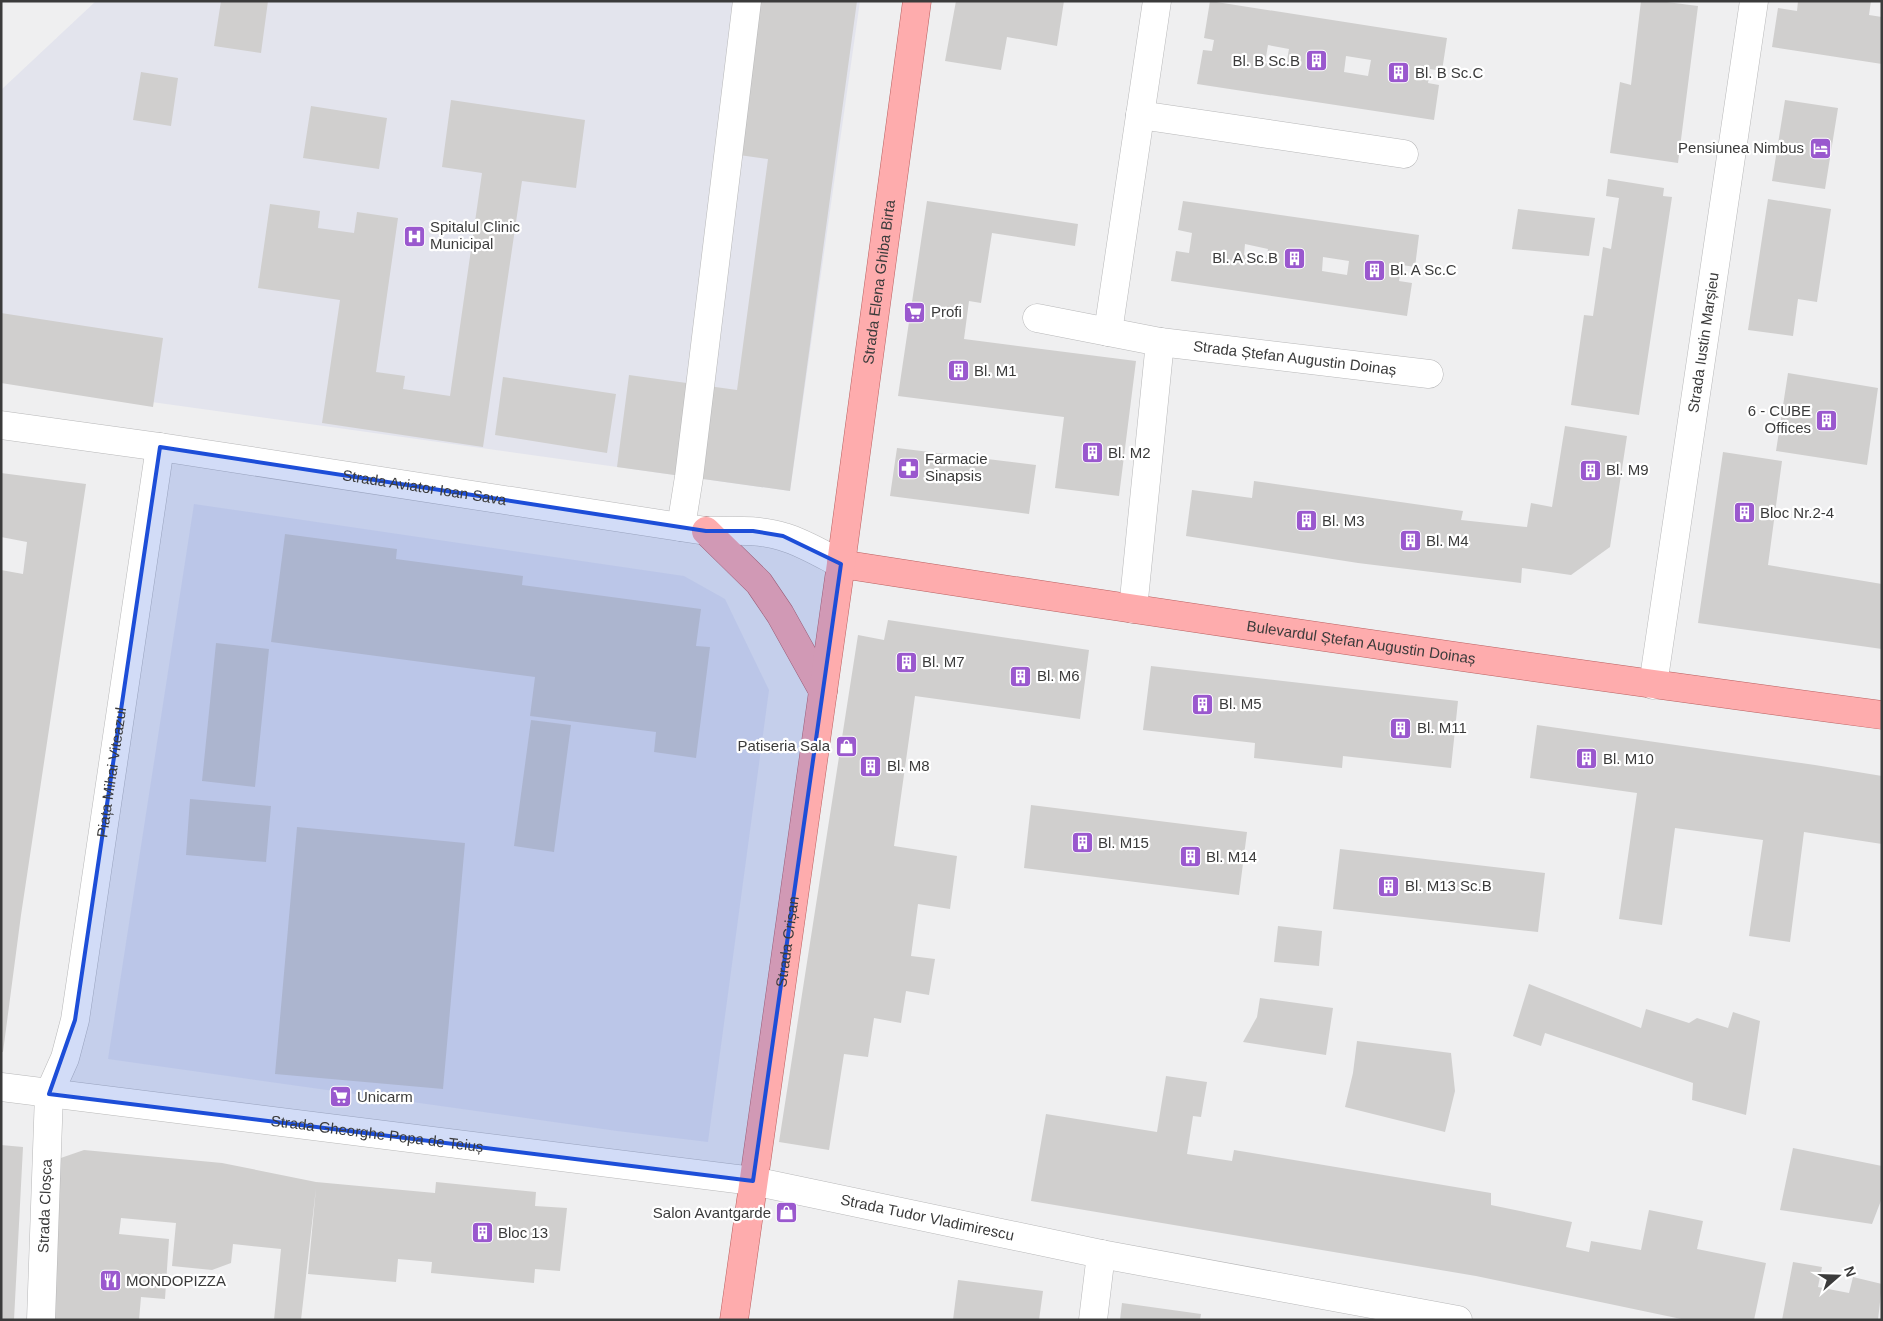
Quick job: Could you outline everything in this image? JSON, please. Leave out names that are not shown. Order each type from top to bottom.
[{"type":"main road","name":"Strada Elena Ghiba Birta","points":[[841,564],[917,1]]},
{"type":"main road","points":[[694,529],[759,582],[785,622],[823,692]]},
{"type":"main road","name":"Bulevardul Ștefan Augustin Doinaș","points":[[841,564],[1133,610],[1882,716]]},
{"type":"main road","name":"Strada Crișan","points":[[734,1320],[841,564]]},
{"type":"street","points":[[694,529],[691,459],[747,1]]},
{"type":"street","points":[[1108,332],[1157,1]]},
{"type":"street","name":"Strada Iustin Marșieu","points":[[1653,685],[1754,1]]},
{"type":"street","points":[[1140,115],[1404,154]]},
{"type":"street","name":"Strada Ștefan Augustin Doinaș","points":[[1037,318],[1160,342],[1429,374]]},
{"type":"street","points":[[1133,610],[1160,342]]},
{"type":"street","name":"Strada Aviator Ioan Sava","points":[[1,425],[160,447],[694,529],[753,532],[783,536],[841,564]]},
{"type":"street","name":"Piața Mihai Viteazul","points":[[49,1094],[65,1058],[76,1020],[160,447]]},
{"type":"street","name":"Strada Gheorghe Popa de Teiuș","points":[[1,1087],[753,1182]]},
{"type":"street","name":"Strada Cloșca","points":[[41,1320],[49,1094]]},
{"type":"street","name":"Strada Tudor Vladimirescu","points":[[753,1182],[1101,1254],[1426,1317],[1458,1320]]},
{"type":"street","points":[[1093,1320],[1101,1254]]},
{"type":"highlighted area","points":[[160,447],[706,531],[753,531],[783,536],[841,564],[753,1181],[49,1094],[75,1020]]},
{"type":"shaded area","name":"Spitalul Clinic Municipal","points":[[96,1],[860,1],[790,491],[1,381],[1,90]]},
{"type":"shaded area","points":[[194,504],[684,576],[725,599],[769,690],[708,1142],[617,1131],[108,1059]]},
{"type":"building","points":[[221,1],[268,1],[261,53],[214,46]]},
{"type":"building","points":[[760,1],[857,1],[790,491],[617,467],[629,375],[737,390],[768,159],[739,155]]},
{"type":"building","points":[[956,1],[1064,1],[1057,46],[1007,37],[1001,70],[945,61]]},
{"type":"building","points":[[1210,1],[1447,38],[1442,71],[1430,69],[1428,83],[1439,85],[1434,120],[1197,84],[1203,50],[1212,51],[1214,40],[1204,38]],"holes":[[[1268,45],[1289,49],[1286,66],[1265,63]],[[1346,56],[1371,60],[1368,76],[1344,72]]]},
{"type":"building","points":[[1641,1],[1659,1],[1698,6],[1678,163],[1610,153],[1620,82],[1631,85]]},
{"type":"building","points":[[1798,1],[1871,1],[1869,15],[1882,17],[1882,64],[1772,47],[1778,8],[1797,11]]},
{"type":"building","points":[[141,72],[178,78],[171,126],[133,120]]},
{"type":"building","points":[[451,100],[585,120],[576,188],[522,181],[483,447],[322,423],[340,300],[258,288],[270,204],[320,211],[318,228],[354,233],[357,212],[398,218],[376,372],[405,376],[403,389],[450,396],[482,173],[442,167]]},
{"type":"building","points":[[1785,100],[1838,108],[1825,189],[1772,181]]},
{"type":"building","points":[[311,106],[387,118],[379,169],[303,158]]},
{"type":"building","points":[[1608,179],[1664,188],[1663,196],[1672,197],[1639,415],[1571,405],[1584,315],[1593,316],[1603,247],[1611,249],[1619,198],[1606,196]]},
{"type":"building","points":[[1768,199],[1831,209],[1817,302],[1798,299],[1793,336],[1748,330]]},
{"type":"building","points":[[927,201],[1078,224],[1075,246],[992,233],[981,303],[969,301],[964,339],[1136,361],[1119,496],[1055,488],[1064,417],[898,396]]},
{"type":"building","points":[[1183,201],[1419,235],[1415,267],[1402,265],[1399,281],[1412,283],[1407,316],[1171,281],[1176,251],[1189,253],[1192,233],[1178,230]],"holes":[[[1245,244],[1268,249],[1266,260],[1244,255]],[[1323,257],[1349,261],[1347,275],[1322,271]]]},
{"type":"building","points":[[1518,209],[1595,218],[1589,256],[1512,249]]},
{"type":"building","points":[[1,313],[163,338],[153,407],[1,383]]},
{"type":"building","name":"6 - CUBE Offices","points":[[1788,373],[1878,388],[1867,465],[1776,451]]},
{"type":"building","points":[[503,377],[616,394],[607,453],[495,435]]},
{"type":"building","points":[[1565,426],[1627,436],[1610,547],[1571,575],[1522,568],[1521,583],[1358,563],[1186,536],[1192,490],[1252,498],[1254,481],[1463,511],[1461,520],[1527,527],[1531,503],[1552,507]]},
{"type":"building","points":[[897,448],[1036,465],[1029,514],[890,496]]},
{"type":"building","name":"Bloc Nr.2-4","points":[[1723,452],[1782,461],[1768,565],[1882,584],[1882,649],[1698,623]]},
{"type":"building","points":[[1,473],[86,484],[21,915],[3,1052],[1,1052],[1,570],[23,574],[27,542],[1,537]]},
{"type":"building","points":[[285,534],[397,549],[396,559],[523,576],[522,585],[701,609],[696,646],[710,647],[696,758],[654,752],[656,732],[530,716],[535,677],[271,642]]},
{"type":"building","points":[[888,620],[1089,650],[1080,719],[915,696],[894,846],[957,856],[950,909],[918,904],[911,956],[935,959],[929,995],[906,991],[901,1023],[874,1018],[868,1057],[844,1054],[829,1150],[779,1142],[858,635],[884,640]]},
{"type":"building","points":[[216,643],[269,649],[255,787],[202,781]]},
{"type":"building","points":[[1151,666],[1458,701],[1451,768],[1343,756],[1342,768],[1254,758],[1255,743],[1143,730]]},
{"type":"building","points":[[531,720],[571,725],[554,852],[514,846]]},
{"type":"building","points":[[1537,725],[1882,776],[1882,844],[1804,832],[1790,942],[1749,936],[1763,840],[1675,828],[1662,925],[1619,919],[1637,793],[1530,778]]},
{"type":"building","points":[[190,799],[271,806],[266,862],[186,855]]},
{"type":"building","points":[[1031,805],[1247,832],[1239,895],[1024,868]]},
{"type":"building","points":[[297,827],[465,843],[443,1089],[275,1074]]},
{"type":"building","points":[[1340,849],[1545,873],[1538,932],[1333,909]]},
{"type":"building","points":[[1278,926],[1322,931],[1319,966],[1274,962]]},
{"type":"building","points":[[1529,984],[1641,1028],[1646,1009],[1689,1023],[1697,1018],[1728,1028],[1733,1012],[1760,1021],[1746,1115],[1692,1100],[1693,1083],[1545,1033],[1541,1046],[1513,1036]]},
{"type":"building","points":[[1260,998],[1333,1008],[1326,1055],[1243,1042],[1257,1017]]},
{"type":"building","points":[[1357,1041],[1451,1053],[1455,1091],[1445,1132],[1345,1107],[1353,1073]]},
{"type":"building","points":[[1166,1076],[1207,1082],[1201,1117],[1193,1116],[1187,1154],[1232,1161],[1234,1150],[1491,1193],[1491,1205],[1572,1222],[1566,1247],[1589,1252],[1591,1241],[1641,1250],[1649,1210],[1703,1221],[1697,1249],[1766,1263],[1754,1320],[1686,1320],[1476,1276],[1031,1201],[1046,1114],[1157,1132]]},
{"type":"building","points":[[1,1145],[23,1147],[14,1320],[1,1320]]},
{"type":"building","points":[[1793,1148],[1882,1166],[1882,1198],[1872,1224],[1780,1210]]},
{"type":"building","points":[[84,1150],[222,1163],[316,1182],[435,1193],[436,1182],[536,1192],[535,1206],[567,1208],[560,1271],[535,1269],[534,1283],[431,1273],[432,1262],[398,1259],[396,1282],[308,1274],[316,1188],[301,1320],[274,1320],[281,1249],[233,1244],[231,1263],[212,1270],[172,1266],[176,1223],[121,1218],[119,1234],[169,1239],[165,1299],[141,1297],[139,1320],[53,1320],[55,1160]]},
{"type":"building","points":[[1793,1262],[1822,1267],[1818,1287],[1849,1293],[1853,1277],[1882,1284],[1878,1320],[1782,1320]]},
{"type":"building","points":[[958,1280],[1043,1291],[1039,1320],[953,1320]]},
{"type":"building","points":[[1122,1303],[1201,1314],[1200,1320],[1120,1320]]},
{"type":"place","name":"Bl. B Sc.B","points":[[1316,61]]},
{"type":"place","name":"Bl. B Sc.C","points":[[1399,73]]},
{"type":"place","name":"Pensiunea Nimbus","points":[[1820,148]]},
{"type":"place","name":"Spitalul Clinic Municipal","points":[[414,236]]},
{"type":"place","name":"Bl. A Sc.B","points":[[1294,258]]},
{"type":"place","name":"Bl. A Sc.C","points":[[1374,270]]},
{"type":"place","name":"Profi","points":[[915,312]]},
{"type":"place","name":"Bl. M1","points":[[958,371]]},
{"type":"place","name":"6 - CUBE Offices","points":[[1827,420]]},
{"type":"place","name":"Bl. M2","points":[[1092,453]]},
{"type":"place","name":"Farmacie Sinapsis","points":[[909,468]]},
{"type":"place","name":"Bl. M9","points":[[1590,470]]},
{"type":"place","name":"Bloc Nr.2-4","points":[[1744,513]]},
{"type":"place","name":"Bl. M3","points":[[1306,521]]},
{"type":"place","name":"Bl. M4","points":[[1410,541]]},
{"type":"place","name":"Bl. M7","points":[[906,662]]},
{"type":"place","name":"Bl. M6","points":[[1021,676]]},
{"type":"place","name":"Bl. M5","points":[[1203,704]]},
{"type":"place","name":"Bl. M11","points":[[1401,728]]},
{"type":"place","name":"Patiseria Sala","points":[[846,746]]},
{"type":"place","name":"Bl. M10","points":[[1587,759]]},
{"type":"place","name":"Bl. M8","points":[[871,766]]},
{"type":"place","name":"Bl. M15","points":[[1082,843]]},
{"type":"place","name":"Bl. M14","points":[[1190,857]]},
{"type":"place","name":"Bl. M13 Sc.B","points":[[1389,886]]},
{"type":"place","name":"Unicarm","points":[[341,1097]]},
{"type":"place","name":"Salon Avantgarde","points":[[787,1213]]},
{"type":"place","name":"Bloc 13","points":[[482,1233]]},
{"type":"place","name":"MONDOPIZZA","points":[[110,1281]]}]
